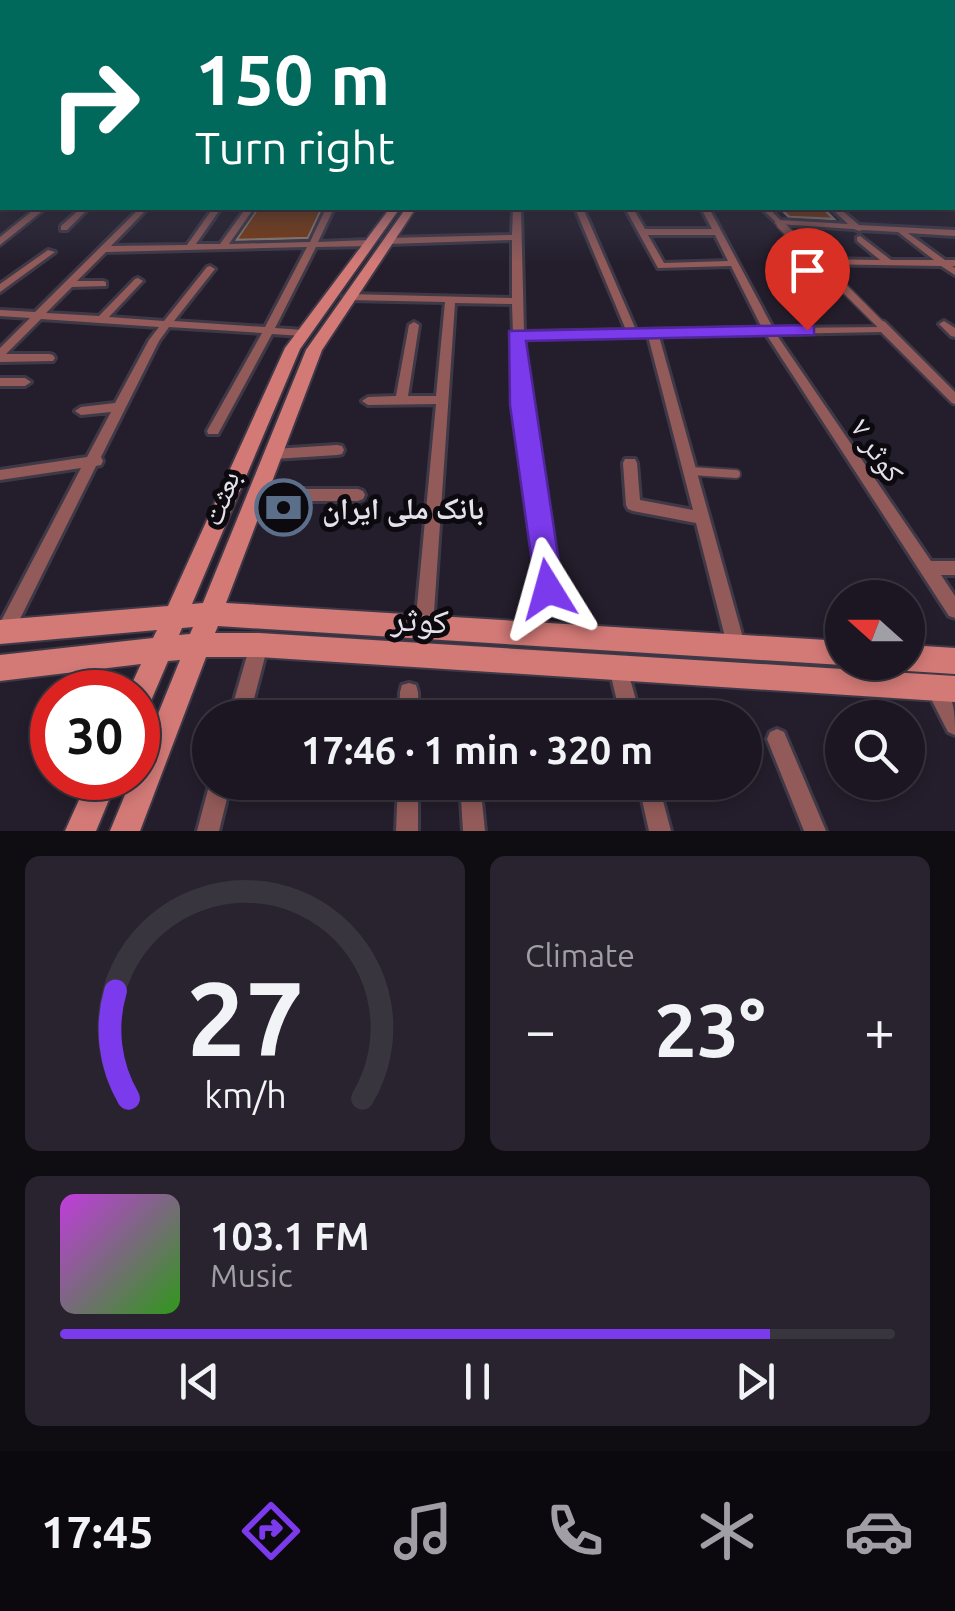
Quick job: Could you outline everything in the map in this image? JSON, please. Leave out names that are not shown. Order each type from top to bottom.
[{"type":"main road","name":"بعثت","points":[[126,831],[314,350],[348,297],[394,210]]},
{"type":"main road","name":"بعثت","points":[[151,670],[303,333],[409,210]]},
{"type":"main road","name":"کوثر","points":[[2,632],[212,614],[825,652]]},
{"type":"main road","name":"کوثر","points":[[0,668],[200,645],[259,644],[945,688]]},
{"type":"main road","points":[[925,659],[955,661]]},
{"type":"main road","points":[[80,831],[94,800]]},
{"type":"street","points":[[0,242],[39,210]]},
{"type":"street","points":[[64,228],[83,210]]},
{"type":"street","points":[[0,356],[142,210]]},
{"type":"street","points":[[189,248],[216,210]]},
{"type":"street","points":[[222,247],[249,210]]},
{"type":"street","points":[[213,431],[270,331],[329,210]]},
{"type":"street","points":[[517,210],[514,302],[521,405],[548,589]]},
{"type":"street","points":[[580,210],[634,334]]},
{"type":"street","points":[[630,210],[661,266],[734,263]]},
{"type":"street","name":"کوثر ۷","points":[[706,210],[769,331],[955,610]]},
{"type":"street","points":[[767,210],[955,400]]},
{"type":"street","points":[[836,210],[889,263]]},
{"type":"street","points":[[778,222],[819,222],[860,234],[900,230],[955,233]]},
{"type":"street","points":[[900,230],[955,272]]},
{"type":"street","points":[[643,232],[718,232]]},
{"type":"street","points":[[104,249],[314,245],[371,251],[516,237]]},
{"type":"street","points":[[0,290],[51,252]]},
{"type":"street","points":[[816,262],[955,263]]},
{"type":"street","points":[[2,632],[96,461],[154,340],[210,269]]},
{"type":"street","points":[[102,319],[138,281]]},
{"type":"street","points":[[70,284],[103,284]]},
{"type":"street","points":[[427,300],[433,284]]},
{"type":"street","points":[[348,297],[514,302]]},
{"type":"street","points":[[424,626],[450,300]]},
{"type":"street","points":[[0,313],[303,333]]},
{"type":"street","points":[[944,324],[955,334]]},
{"type":"street","points":[[401,401],[414,326]]},
{"type":"street","points":[[516,336],[883,329]]},
{"type":"street","points":[[653,333],[736,645]]},
{"type":"street","points":[[0,356],[49,358]]},
{"type":"street","points":[[0,382],[25,382]]},
{"type":"street","points":[[368,401],[441,400]]},
{"type":"street","points":[[81,411],[119,407]]},
{"type":"street","points":[[274,454],[337,450]]},
{"type":"street","points":[[0,474],[96,461]]},
{"type":"street","points":[[630,463],[633,505],[703,518]]},
{"type":"street","points":[[258,495],[358,495]]},
{"type":"street","points":[[927,568],[955,568]]},
{"type":"street","points":[[244,700],[259,644]]},
{"type":"street","points":[[617,665],[626,700]]},
{"type":"street","points":[[945,688],[955,725]]},
{"type":"street","points":[[410,692],[410,700]]},
{"type":"street","points":[[777,739],[815,831]]},
{"type":"street","points":[[208,831],[216,800]]},
{"type":"street","points":[[407,831],[408,800]]},
{"type":"street","points":[[471,800],[474,831]]},
{"type":"street","points":[[652,800],[660,831]]},
{"type":"lane","points":[[690,471],[736,474]]},
{"type":"building","points":[[257,210],[321,210],[308,238],[236,240]]},
{"type":"building","points":[[782,210],[825,210],[834,219],[789,217]]},
{"type":"place","name":"بانک ملی ایران","points":[[283,508]]},
{"type":"route","points":[[548,589],[521,405],[516,336],[807,330]]}]
